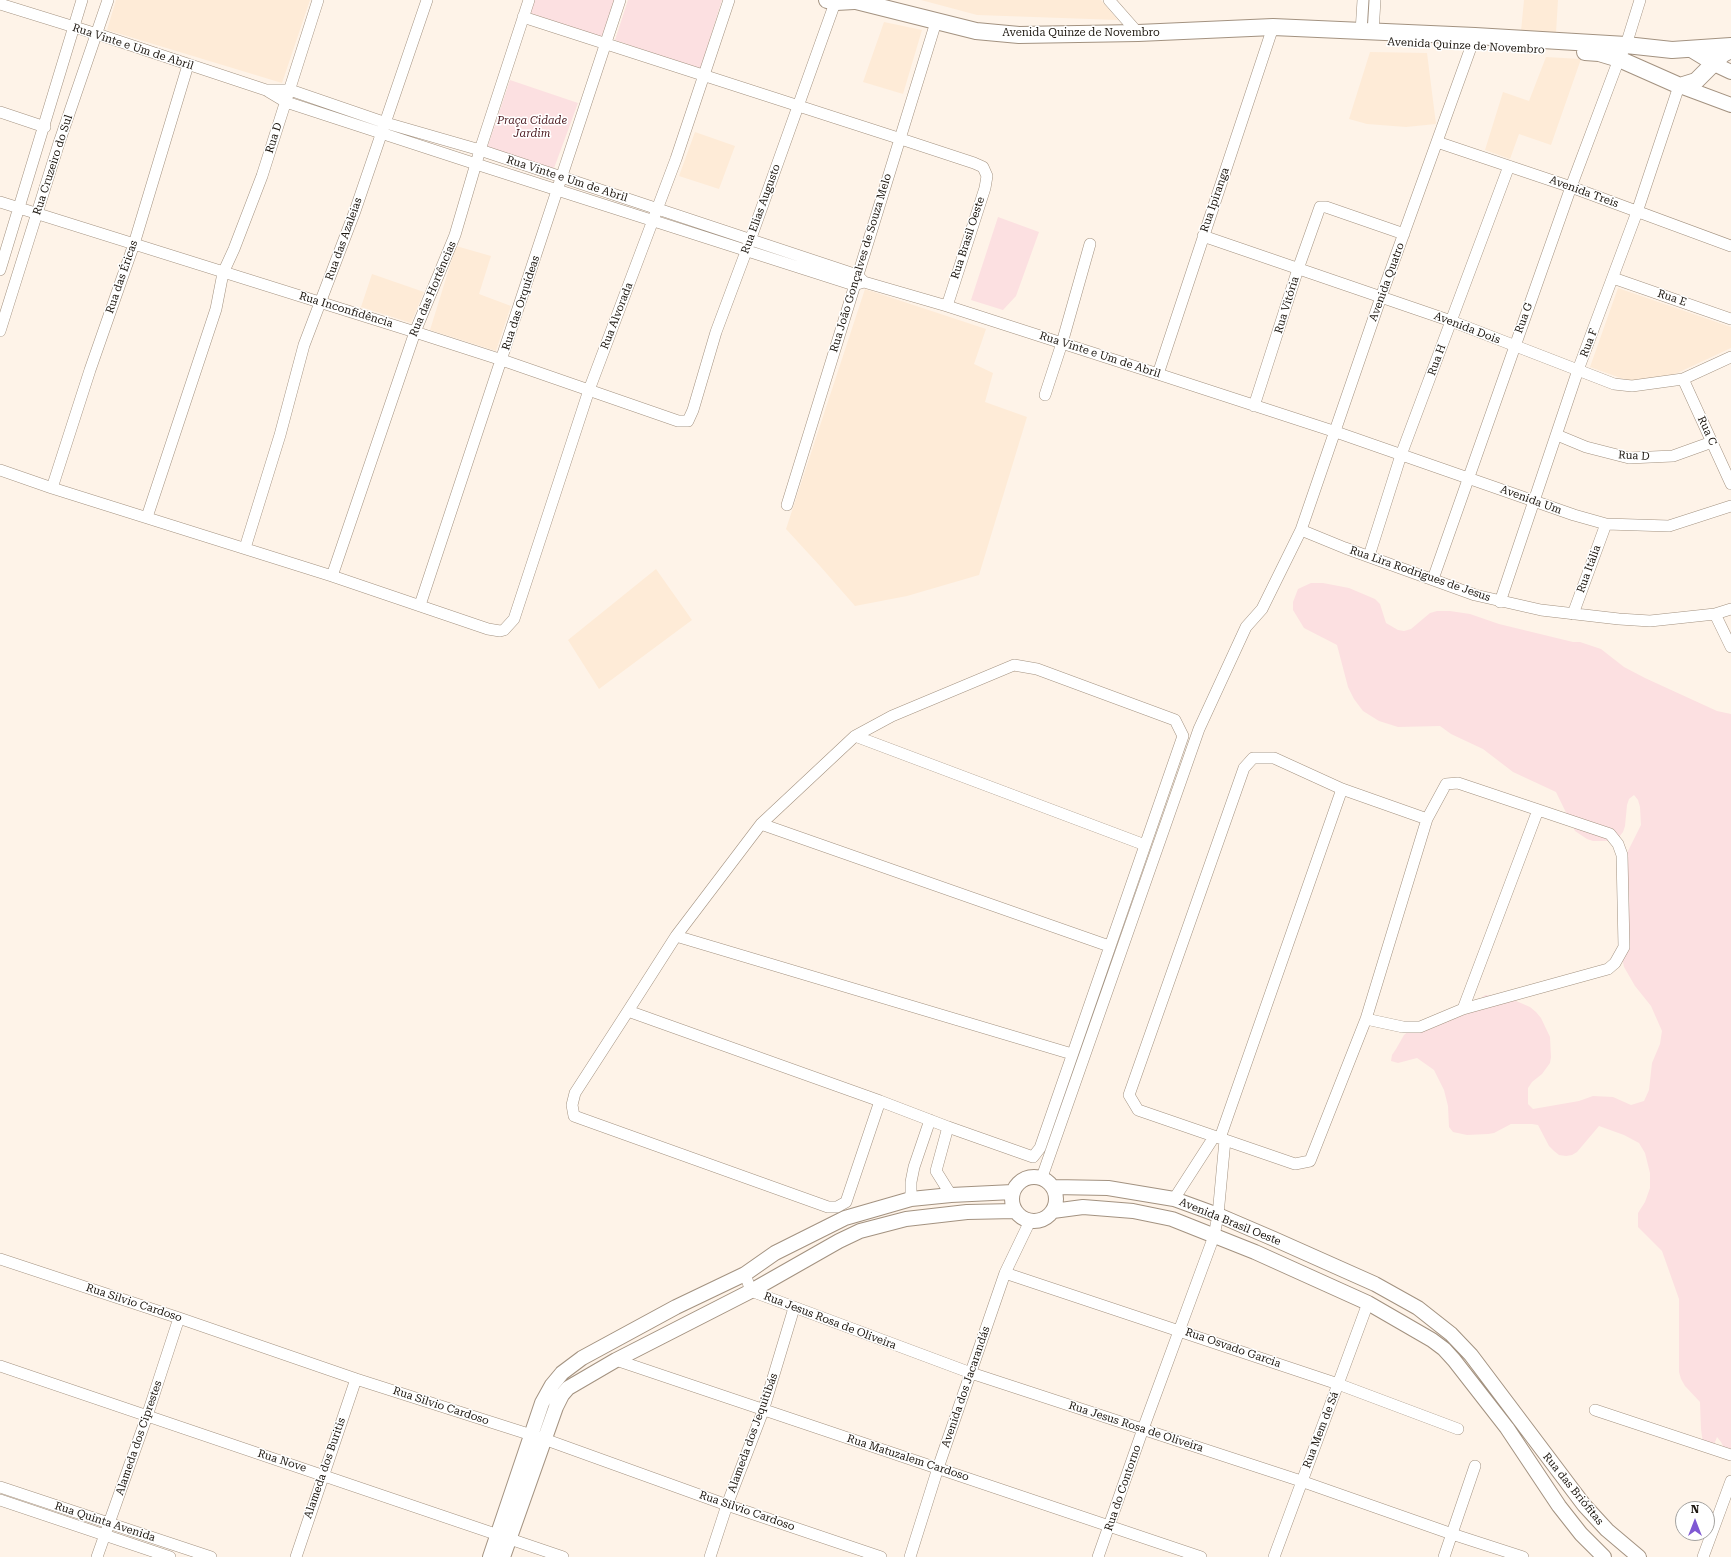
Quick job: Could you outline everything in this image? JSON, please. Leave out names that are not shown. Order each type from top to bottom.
[{"type":"main road","name":"Avenida Quinze de Novembro","points":[[841,1],[976,31],[1018,35],[1192,32],[1209,35],[1367,32],[1599,53],[1691,50],[1731,46]]},
{"type":"main road","name":"Avenida Quinze de Novembro","points":[[1271,33],[1473,41]]},
{"type":"main road","points":[[1680,86],[1696,81],[1723,54],[1731,50]]},
{"type":"main road","name":"Avenida Quinze de Novembro","points":[[1622,52],[1680,86]]},
{"type":"street","name":"Rua Cruzeiro do Sul","points":[[0,270],[45,126],[82,0]]},
{"type":"street","name":"Rua Cruzeiro do Sul","points":[[0,331],[4,310],[38,214],[59,144],[108,0]]},
{"type":"street","name":"Rua D","points":[[147,517],[216,309],[223,273],[262,176],[318,0]]},
{"type":"street","name":"Rua das Azaleias","points":[[245,548],[280,435],[304,345],[353,217],[427,0]]},
{"type":"street","name":"Rua das Hortências","points":[[332,576],[415,332],[455,235],[480,150],[522,17],[529,0]]},
{"type":"street","name":"Rua das Orquídeas","points":[[420,605],[620,0]]},
{"type":"street","name":"Rua Alvorada","points":[[420,605],[488,629],[500,631],[504,630],[514,619],[589,390],[654,220],[705,76],[729,0]]},
{"type":"street","points":[[1109,0],[1138,33]]},
{"type":"street","points":[[1363,0],[1367,32]]},
{"type":"street","points":[[1367,32],[1375,0]]},
{"type":"street","name":"Rua G","points":[[1434,579],[1468,477],[1571,187],[1640,0]]},
{"type":"street","name":"Rua Elias Augusto","points":[[689,419],[716,332],[799,106],[841,1]]},
{"type":"street","name":"Rua Vinte e Um de Abril","points":[[0,4],[97,34],[266,90],[286,102],[384,128],[480,150],[562,178],[658,208],[749,244],[858,280],[947,306],[1336,432]]},
{"type":"street","points":[[522,17],[901,139]]},
{"type":"street","name":"Rua João Gonçalves de Souza Melo","points":[[787,505],[858,280],[936,22]]},
{"type":"street","name":"Rua Ipiranga","points":[[1158,374],[1271,33]]},
{"type":"street","name":"Avenida Quatro","points":[[1042,1177],[1199,729],[1246,627],[1262,609],[1301,530],[1336,432],[1381,296],[1473,41]]},
{"type":"street","points":[[1691,50],[1731,72]]},
{"type":"street","name":"Rua das Éricas","points":[[52,488],[90,370],[134,244],[188,65]]},
{"type":"street","name":"Avenida Quinze de Novembro","points":[[1680,86],[1731,104]]},
{"type":"street","name":"Rua F","points":[[1500,602],[1578,370],[1637,212],[1680,86]]},
{"type":"street","name":"Rua Vinte e Um de Abril","points":[[266,90],[290,90],[476,164],[654,220],[749,244]]},
{"type":"street","points":[[0,112],[45,126]]},
{"type":"street","name":"Rua Brasil Oeste","points":[[901,139],[974,163],[985,170],[987,176],[985,188],[947,306]]},
{"type":"street","name":"Avenida Treis","points":[[1437,142],[1571,187],[1731,246]]},
{"type":"street","name":"Rua H","points":[[1369,556],[1401,455],[1509,166]]},
{"type":"street","name":"Rua Inconfidência","points":[[0,202],[502,360],[678,421],[688,421],[689,419]]},
{"type":"street","name":"Rua Vitória","points":[[1254,406],[1298,269],[1320,208],[1323,206],[1404,234]]},
{"type":"street","name":"Avenida Dois","points":[[1203,236],[1381,296],[1604,381],[1632,386],[1683,379],[1731,357]]},
{"type":"street","points":[[1044,395],[1062,343],[1090,244]]},
{"type":"street","name":"Rua E","points":[[1613,278],[1731,319]]},
{"type":"street","name":"Rua C","points":[[1683,379],[1731,484]]},
{"type":"street","name":"Avenida Um","points":[[1336,432],[1535,500],[1574,515],[1606,524],[1669,526],[1731,506]]},
{"type":"street","name":"Rua D","points":[[1557,435],[1586,447],[1630,458],[1673,456],[1712,442]]},
{"type":"street","points":[[0,470],[52,488],[245,548],[420,605]]},
{"type":"street","name":"Rua Itália","points":[[1573,614],[1606,524]]},
{"type":"street","name":"Rua Lira Rodrigues de Jesus","points":[[1301,530],[1475,595],[1540,610],[1650,621],[1715,614],[1731,608]]},
{"type":"street","points":[[1715,614],[1731,647]]},
{"type":"street","points":[[628,1011],[880,1101],[1033,1157],[1040,1148],[1183,736],[1175,720],[1037,668],[1014,665],[892,716],[855,736],[761,824],[676,936],[575,1093],[572,1105],[574,1116],[828,1207],[837,1207],[846,1202],[880,1101]]},
{"type":"street","points":[[855,736],[1145,845]]},
{"type":"street","points":[[1366,1019],[1403,1027],[1420,1027],[1463,1009],[1608,969],[1615,963],[1624,947],[1622,855],[1618,844],[1610,834],[1458,783],[1446,784],[1427,819],[1366,1019],[1310,1161],[1295,1164],[1138,1110],[1129,1095],[1244,768],[1253,758],[1274,758],[1342,789],[1427,819]]},
{"type":"street","points":[[1174,1200],[1219,1138],[1342,789]]},
{"type":"street","points":[[1463,1009],[1538,810]]},
{"type":"street","points":[[761,824],[1109,946]]},
{"type":"street","points":[[676,936],[1072,1054]]},
{"type":"street","points":[[906,1219],[907,1201],[914,1167],[930,1120]]},
{"type":"street","points":[[948,1127],[936,1171],[951,1194]]},
{"type":"street","name":"Rua do Contorno","points":[[1098,1557],[1214,1236],[1218,1215],[1219,1138]]},
{"type":"street","points":[[1035,1176],[1042,1177],[1049,1181],[1054,1187],[1057,1199],[1054,1211],[1043,1219],[1030,1221],[1019,1216],[1015,1211],[1012,1205],[1013,1192],[1021,1180],[1035,1176]]},
{"type":"street","name":"Avenida Brasil Oeste","points":[[1054,1187],[1108,1188],[1174,1200],[1218,1215],[1375,1284],[1418,1308],[1451,1334],[1471,1355],[1520,1421]]},
{"type":"street","points":[[503,1557],[504,1537],[530,1435],[542,1403],[552,1384],[562,1373],[582,1358],[676,1308],[745,1274],[775,1253],[845,1218],[907,1201],[951,1194],[1013,1192]]},
{"type":"street","name":"Avenida Brasil Oeste","points":[[1054,1211],[1083,1207],[1133,1211],[1172,1219],[1255,1252],[1368,1303],[1444,1349],[1507,1428]]},
{"type":"street","points":[[490,1557],[504,1537],[562,1395],[577,1382],[616,1360],[751,1291],[860,1231],[906,1219],[967,1212],[1015,1211]]},
{"type":"street","name":"Avenida dos Jacarandás","points":[[910,1557],[938,1468],[1005,1273],[1030,1221]]},
{"type":"street","name":"Rua Silvio Cardoso","points":[[0,1261],[179,1318],[356,1379],[544,1439],[727,1505],[880,1557]]},
{"type":"street","name":"Rua Osvado Garcia","points":[[1005,1273],[1180,1330],[1338,1384],[1458,1429]]},
{"type":"street","points":[[745,1274],[751,1291]]},
{"type":"street","name":"Rua Jesus Rosa de Oliveira","points":[[751,1291],[971,1373],[1301,1481],[1452,1534],[1523,1557]]},
{"type":"street","name":"Rua Mem de Sá","points":[[1274,1557],[1368,1303]]},
{"type":"street","name":"Alameda dos Jequitibás","points":[[710,1557],[727,1505],[763,1411],[794,1308]]},
{"type":"street","name":"Alameda dos Ciprestes","points":[[97,1557],[147,1416],[179,1318]]},
{"type":"street","name":"Rua Matuzalem Cardoso","points":[[616,1360],[763,1411],[938,1468],[1201,1557]]},
{"type":"street","name":"Rua Nove","points":[[0,1366],[323,1474],[563,1557]]},
{"type":"street","name":"Alameda dos Buritis","points":[[296,1557],[356,1379]]},
{"type":"street","points":[[1594,1410],[1731,1456]]},
{"type":"street","name":"Rua das Briófitas","points":[[1520,1421],[1584,1505],[1605,1528],[1636,1554]]},
{"type":"street","name":"Rua das Briófitas","points":[[1507,1428],[1559,1506],[1589,1542],[1604,1557]]},
{"type":"street","points":[[1444,1557],[1475,1466]]},
{"type":"street","points":[[1703,1557],[1731,1481]]},
{"type":"street","name":"Rua Quinta Avenida","points":[[0,1486],[211,1557]]},
{"type":"street","name":"Rua Quinta Avenida","points":[[0,1500],[170,1557]]},
{"type":"street","points":[[1589,1542],[1605,1528]]},
{"type":"shaded area","points":[[116,0],[310,0],[282,83],[107,30]]},
{"type":"shaded area","points":[[921,0],[1101,0],[1118,20],[977,15]]},
{"type":"shaded area","points":[[1524,0],[1558,0],[1556,33],[1521,31]]},
{"type":"shaded area","points":[[884,22],[922,30],[903,94],[863,82]]},
{"type":"shaded area","points":[[1370,52],[1427,53],[1436,124],[1406,127],[1367,124],[1349,119]]},
{"type":"shaded area","points":[[1546,57],[1581,59],[1551,145],[1519,134],[1510,159],[1485,150],[1503,92],[1529,101]]},
{"type":"shaded area","points":[[695,132],[735,146],[719,189],[679,176]]},
{"type":"shaded area","points":[[456,246],[491,256],[479,294],[511,306],[496,351],[430,330]]},
{"type":"shaded area","points":[[372,274],[424,292],[411,323],[361,307]]},
{"type":"shaded area","points":[[1618,288],[1731,327],[1731,348],[1673,375],[1651,381],[1626,380],[1590,367]]},
{"type":"shaded area","points":[[865,289],[986,329],[974,364],[993,373],[985,402],[1027,417],[979,575],[907,596],[855,606],[786,529]]},
{"type":"shaded area","points":[[656,569],[692,620],[599,689],[568,640]]},
{"type":"green space","points":[[533,0],[616,0],[604,38],[529,13]]},
{"type":"green space","points":[[628,0],[722,0],[700,70],[615,40]]},
{"type":"green space","name":"Praça Cidade Jardim","points":[[510,80],[578,103],[553,171],[486,151]]},
{"type":"green space","points":[[998,217],[1039,232],[1016,296],[1003,310],[971,300]]},
{"type":"green space","points":[[1311,583],[1323,583],[1349,588],[1375,599],[1380,604],[1386,623],[1398,630],[1404,631],[1411,629],[1430,613],[1437,611],[1450,611],[1470,614],[1499,624],[1573,642],[1580,642],[1601,649],[1624,667],[1645,678],[1717,711],[1731,714],[1731,1454],[1727,1454],[1717,1437],[1712,1450],[1703,1443],[1700,1402],[1685,1386],[1681,1379],[1679,1372],[1679,1299],[1662,1251],[1638,1227],[1638,1213],[1645,1202],[1650,1188],[1650,1173],[1645,1153],[1639,1143],[1624,1135],[1599,1126],[1577,1152],[1566,1156],[1559,1155],[1549,1146],[1538,1125],[1511,1124],[1494,1133],[1488,1134],[1467,1135],[1453,1132],[1449,1127],[1448,1106],[1444,1090],[1434,1070],[1417,1058],[1398,1063],[1391,1061],[1392,1055],[1404,1035],[1410,1030],[1478,1001],[1485,995],[1507,997],[1530,1007],[1536,1012],[1541,1018],[1550,1037],[1550,1063],[1542,1074],[1532,1082],[1528,1088],[1528,1104],[1533,1109],[1579,1101],[1593,1096],[1613,1097],[1631,1105],[1644,1101],[1649,1090],[1652,1063],[1660,1044],[1662,1031],[1651,1006],[1635,986],[1624,967],[1622,958],[1622,863],[1641,825],[1638,800],[1634,795],[1629,799],[1625,826],[1619,837],[1613,841],[1593,841],[1575,831],[1556,792],[1513,772],[1483,749],[1451,734],[1440,726],[1398,727],[1379,721],[1363,711],[1354,699],[1348,687],[1337,645],[1304,628],[1293,610],[1293,602],[1298,589]]}]
